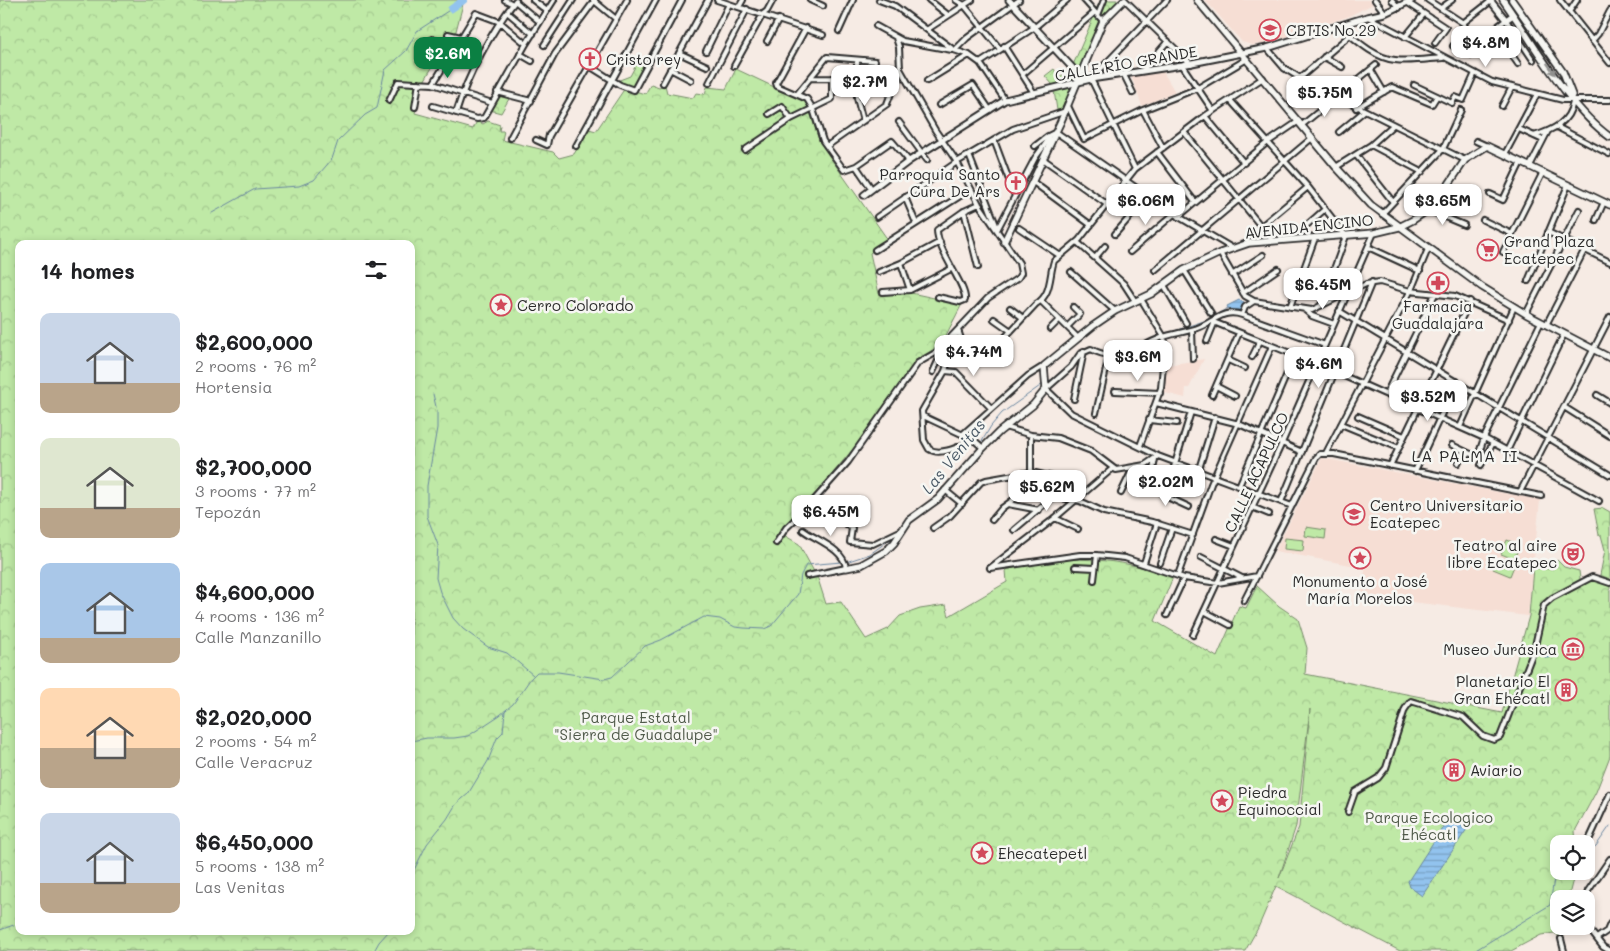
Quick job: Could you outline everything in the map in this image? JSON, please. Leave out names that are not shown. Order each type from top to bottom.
[{"type":"main road","points":[[1004,242],[1067,109],[1103,21],[1125,0]]},
{"type":"main road","points":[[1197,0],[1336,167],[1357,191],[1382,214],[1428,249],[1514,307],[1610,358]]},
{"type":"main road","points":[[1503,0],[1574,100],[1595,124],[1610,137]]},
{"type":"main road","points":[[1512,0],[1564,72],[1574,100]]},
{"type":"main road","points":[[1487,146],[1608,204]]},
{"type":"main road","name":"AVENIDA ENCINO","points":[[1044,366],[1115,311],[1164,285],[1184,270],[1232,248],[1249,243],[1346,236],[1374,233],[1399,227],[1428,210],[1443,193],[1465,160],[1487,146]]},
{"type":"main road","points":[[845,563],[861,565],[886,551],[894,543],[909,520],[929,508],[982,447],[1026,411],[1045,385],[1044,366]]},
{"type":"street","points":[[505,0],[514,2],[540,22]]},
{"type":"street","points":[[533,0],[547,11]]},
{"type":"street","points":[[433,106],[481,120],[554,0]]},
{"type":"street","points":[[544,45],[573,0]]},
{"type":"street","points":[[510,138],[555,54],[594,0],[616,19]]},
{"type":"street","points":[[536,140],[547,145],[549,136],[588,65],[627,0]]},
{"type":"street","points":[[576,146],[656,0]]},
{"type":"street","points":[[588,65],[620,85],[634,90],[682,0]]},
{"type":"street","points":[[663,83],[708,0]]},
{"type":"street","points":[[717,0],[823,35]]},
{"type":"street","points":[[739,7],[743,0]]},
{"type":"street","points":[[734,66],[763,14],[768,11],[774,0]]},
{"type":"street","points":[[810,0],[823,6]]},
{"type":"street","points":[[839,31],[852,0]]},
{"type":"street","points":[[880,0],[895,6],[955,50]]},
{"type":"street","points":[[929,0],[948,15]]},
{"type":"street","points":[[956,0],[964,5],[1000,50]]},
{"type":"street","points":[[928,29],[972,0]]},
{"type":"street","points":[[955,50],[1011,2],[1019,0]]},
{"type":"street","points":[[980,62],[1035,27],[1066,0]]},
{"type":"street","points":[[1084,0],[1103,21]]},
{"type":"street","points":[[1023,74],[1096,14],[1104,0]]},
{"type":"street","points":[[1125,0],[1192,64]]},
{"type":"street","points":[[1091,79],[1166,0]]},
{"type":"street","points":[[1374,0],[1386,14]]},
{"type":"street","points":[[1392,0],[1399,8]]},
{"type":"street","points":[[1428,0],[1462,23],[1478,49],[1472,55],[1453,46]]},
{"type":"street","points":[[1441,8],[1452,0]]},
{"type":"street","points":[[1462,23],[1491,0],[1533,60]]},
{"type":"street","points":[[1560,0],[1610,63]]},
{"type":"street","points":[[1569,12],[1577,0]]},
{"type":"street","points":[[1410,1],[1424,14],[1446,28],[1435,43]]},
{"type":"street","name":"CALLE RÍO GRANDE","points":[[864,195],[921,152],[1005,100],[1091,79],[1245,56],[1367,17],[1386,14],[1410,1]]},
{"type":"street","points":[[456,113],[462,93],[500,22],[514,2]]},
{"type":"street","points":[[1011,2],[1080,76],[1091,79]]},
{"type":"street","points":[[706,50],[729,4]]},
{"type":"street","points":[[709,84],[747,9]]},
{"type":"street","points":[[1592,41],[1598,34],[1610,11]]},
{"type":"street","points":[[433,84],[476,12],[500,22],[526,44]]},
{"type":"street","points":[[507,12],[533,34]]},
{"type":"street","points":[[1405,37],[1424,14]]},
{"type":"street","points":[[1513,15],[1494,29],[1518,64]]},
{"type":"street","points":[[1367,17],[1492,82],[1537,94],[1574,100],[1610,100]]},
{"type":"street","points":[[767,41],[779,19]]},
{"type":"street","points":[[876,26],[896,38],[955,50],[969,55],[980,62],[1005,100]]},
{"type":"street","points":[[1338,26],[1378,54],[1394,60],[1444,58]]},
{"type":"street","points":[[806,28],[776,83],[777,86],[791,94],[798,93],[807,99],[813,109],[827,146],[844,170],[856,166],[892,141],[909,161]]},
{"type":"street","points":[[448,34],[461,37]]},
{"type":"street","points":[[1300,78],[1350,35]]},
{"type":"street","points":[[896,38],[899,48],[900,69],[941,139],[957,162],[979,204],[997,228]]},
{"type":"street","points":[[432,39],[456,47]]},
{"type":"street","points":[[1140,72],[1168,41]]},
{"type":"street","points":[[1004,46],[1034,93]]},
{"type":"street","points":[[1268,48],[1284,68],[1300,78],[1363,112],[1465,160]]},
{"type":"street","points":[[679,53],[707,66]]},
{"type":"street","points":[[520,54],[532,61]]},
{"type":"street","points":[[927,82],[969,55]]},
{"type":"street","points":[[877,217],[957,162],[1013,128],[1067,109],[1084,139],[1143,110],[1198,88],[1245,56]]},
{"type":"street","points":[[798,93],[827,57],[875,61]]},
{"type":"street","points":[[1324,57],[1342,67]]},
{"type":"street","points":[[857,60],[857,98],[863,121]]},
{"type":"street","points":[[1182,65],[1213,111]]},
{"type":"street","points":[[1130,252],[1268,142],[1301,123],[1376,65]]},
{"type":"street","points":[[670,69],[691,80]]},
{"type":"street","points":[[827,146],[887,104],[900,69]]},
{"type":"street","points":[[1370,70],[1384,92]]},
{"type":"street","points":[[1414,85],[1452,103],[1454,97],[1463,100],[1475,73]]},
{"type":"street","points":[[1124,75],[1133,93]]},
{"type":"street","points":[[810,78],[895,79]]},
{"type":"street","points":[[745,150],[791,119],[832,99],[832,78]]},
{"type":"street","points":[[958,330],[961,340],[984,360],[1041,301],[1052,280],[1054,261],[1077,242],[1092,225],[1135,169],[1205,116],[1263,78]]},
{"type":"street","points":[[1091,79],[1135,169]]},
{"type":"street","points":[[388,101],[398,82],[433,84],[492,103]]},
{"type":"street","points":[[415,107],[420,83]]},
{"type":"street","points":[[939,105],[973,85],[990,110]]},
{"type":"street","points":[[1356,108],[1392,87],[1432,104],[1436,96]]},
{"type":"street","points":[[1502,106],[1512,87]]},
{"type":"street","points":[[497,92],[531,101]]},
{"type":"street","points":[[1505,154],[1537,94]]},
{"type":"street","points":[[1230,100],[1308,187],[1346,236],[1321,305]]},
{"type":"street","points":[[1534,136],[1557,127],[1569,114],[1574,100]]},
{"type":"street","points":[[769,114],[782,106],[791,119]]},
{"type":"street","points":[[1143,110],[1163,148]]},
{"type":"street","points":[[1382,214],[1443,149],[1461,110]]},
{"type":"street","points":[[1339,132],[1363,112]]},
{"type":"street","points":[[1205,116],[1244,162]]},
{"type":"street","points":[[899,122],[927,160]]},
{"type":"street","points":[[1336,167],[1371,145],[1392,126]]},
{"type":"street","points":[[1557,127],[1609,154]]},
{"type":"street","points":[[1519,129],[1543,140]]},
{"type":"street","points":[[1530,166],[1548,131]]},
{"type":"street","points":[[1035,146],[1056,132],[1149,195],[1176,216],[1232,248]]},
{"type":"street","points":[[1184,132],[1273,241]]},
{"type":"street","points":[[997,228],[1048,136]]},
{"type":"street","points":[[1155,270],[1312,138]]},
{"type":"street","points":[[994,140],[1015,196]]},
{"type":"street","points":[[1476,141],[1487,146]]},
{"type":"street","points":[[1371,145],[1422,172]]},
{"type":"street","points":[[1157,152],[1195,202]]},
{"type":"street","points":[[932,372],[944,348],[958,330],[988,298],[1018,278],[1022,268],[997,228],[969,155]]},
{"type":"street","points":[[1356,155],[1393,202]]},
{"type":"street","points":[[1043,159],[1108,205]]},
{"type":"street","points":[[1490,194],[1502,200],[1521,162]]},
{"type":"street","points":[[856,166],[871,188]]},
{"type":"street","points":[[1503,252],[1542,172]]},
{"type":"street","points":[[1033,182],[1092,225]]},
{"type":"street","points":[[1528,281],[1568,184]]},
{"type":"street","points":[[1260,227],[1308,187]]},
{"type":"street","points":[[875,250],[971,189]]},
{"type":"street","points":[[1443,193],[1471,206]]},
{"type":"street","points":[[1115,234],[1149,195]]},
{"type":"street","points":[[905,197],[916,223]]},
{"type":"street","points":[[938,297],[960,302],[965,300],[965,295],[951,270],[937,230],[964,211],[979,204]]},
{"type":"street","points":[[1596,220],[1608,204]]},
{"type":"street","points":[[1300,231],[1325,209]]},
{"type":"street","points":[[1428,210],[1464,225]]},
{"type":"street","points":[[1526,314],[1579,210]]},
{"type":"street","points":[[964,211],[978,267]]},
{"type":"street","points":[[1483,220],[1512,234]]},
{"type":"street","points":[[1019,228],[1059,255]]},
{"type":"street","points":[[1548,232],[1610,262]]},
{"type":"street","name":"CALLE ACAPULCO","points":[[1193,635],[1282,443],[1374,233]]},
{"type":"street","points":[[1290,307],[1315,238]]},
{"type":"street","points":[[879,272],[901,263],[940,242]]},
{"type":"street","points":[[1077,242],[1124,284],[1163,335],[1160,393],[1140,446]]},
{"type":"street","points":[[1094,258],[1105,246]]},
{"type":"street","points":[[1368,247],[1420,271]]},
{"type":"street","points":[[1244,601],[1316,458],[1326,453],[1420,271],[1428,249]]},
{"type":"street","points":[[1452,445],[1476,455],[1499,407],[1585,249]]},
{"type":"street","points":[[1220,253],[1243,293],[1254,302],[1312,310],[1372,282],[1380,282],[1410,291],[1470,301],[1509,320]]},
{"type":"street","points":[[1232,275],[1263,255]]},
{"type":"street","points":[[901,263],[910,290]]},
{"type":"street","points":[[1243,293],[1278,269]]},
{"type":"street","points":[[882,292],[910,290],[951,270]]},
{"type":"street","points":[[1184,270],[1211,313]]},
{"type":"street","points":[[1071,272],[1115,311]]},
{"type":"street","points":[[1281,502],[1336,373],[1372,282]]},
{"type":"street","points":[[1164,285],[1186,323]]},
{"type":"street","points":[[1386,394],[1434,294]]},
{"type":"street","points":[[1041,301],[1078,338]]},
{"type":"street","points":[[1390,466],[1470,301]]},
{"type":"street","points":[[1242,314],[1245,307],[1254,302]]},
{"type":"street","points":[[1067,327],[1080,314],[1074,307]]},
{"type":"street","points":[[1460,427],[1514,307]]},
{"type":"street","points":[[1010,308],[1023,318]]},
{"type":"street","points":[[1304,310],[1312,316],[1334,324]]},
{"type":"street","points":[[1339,311],[1610,475]]},
{"type":"street","points":[[1292,506],[1157,458],[1140,446],[1071,414],[1045,385],[1065,373],[1084,351],[1091,349],[1109,356],[1128,353],[1163,335],[1192,330],[1213,323],[1223,313],[1242,314],[1325,345]]},
{"type":"street","points":[[994,318],[1011,331]]},
{"type":"street","points":[[1520,492],[1610,319]]},
{"type":"street","points":[[1050,329],[1059,320]]},
{"type":"street","points":[[1213,323],[1260,340],[1362,383],[1484,438],[1535,464],[1599,501]]},
{"type":"street","points":[[1207,341],[1213,323]]},
{"type":"street","points":[[958,330],[945,371],[922,413],[924,440],[932,452],[954,449],[974,440]]},
{"type":"street","points":[[1192,330],[1193,359]]},
{"type":"street","points":[[1212,395],[1239,333]]},
{"type":"street","points":[[1508,451],[1564,334]]},
{"type":"street","points":[[1252,358],[1260,340]]},
{"type":"street","points":[[1178,575],[1214,477],[1272,346]]},
{"type":"street","points":[[776,543],[786,528],[807,508],[848,462],[918,362],[944,348]]},
{"type":"street","points":[[1074,400],[1084,351]]},
{"type":"street","points":[[1239,486],[1295,355]]},
{"type":"street","points":[[1096,413],[1109,356]]},
{"type":"street","points":[[1228,360],[1245,368]]},
{"type":"street","points":[[963,434],[1028,376],[1044,366]]},
{"type":"street","points":[[945,371],[956,372],[991,408]]},
{"type":"street","points":[[1415,471],[1457,381]]},
{"type":"street","points":[[1216,386],[1235,396]]},
{"type":"street","points":[[1116,390],[1160,393]]},
{"type":"street","points":[[1597,395],[1610,403]]},
{"type":"street","points":[[1156,403],[1239,424],[1302,452]]},
{"type":"street","points":[[1564,406],[1610,436]]},
{"type":"street","points":[[1190,492],[1169,484],[1191,412]]},
{"type":"street","points":[[922,413],[974,440],[982,447]]},
{"type":"street","points":[[1358,416],[1404,436]]},
{"type":"street","points":[[1198,472],[1216,417]]},
{"type":"street","points":[[1150,420],[1177,423]]},
{"type":"street","points":[[1341,424],[1399,448]]},
{"type":"street","points":[[1005,427],[1031,434],[1058,438],[1091,451],[1112,469]]},
{"type":"street","points":[[1031,434],[1032,472]]},
{"type":"street","points":[[1481,466],[1493,443]]},
{"type":"street","points":[[1458,463],[1464,450]]},
{"type":"street","points":[[1326,453],[1541,496]]},
{"type":"street","points":[[1157,458],[1133,468],[1112,469],[1055,518],[990,568],[1080,555],[1097,555],[1144,563],[1184,578],[1218,583],[1257,576]]},
{"type":"street","points":[[1157,458],[1150,488],[1163,492],[1163,495],[1189,507]]},
{"type":"street","points":[[1121,493],[1133,468]]},
{"type":"street","points":[[933,528],[950,516],[981,482],[1032,472],[1058,478]]},
{"type":"street","points":[[945,490],[962,504]]},
{"type":"street","points":[[992,520],[1008,504],[1024,492],[1080,502],[1104,512],[1157,524],[1193,535]]},
{"type":"street","points":[[1014,530],[1053,497]]},
{"type":"street","points":[[1008,504],[1039,510]]},
{"type":"street","points":[[1252,506],[1269,514]]},
{"type":"street","points":[[827,510],[852,528],[850,542],[873,544],[902,530]]},
{"type":"street","points":[[1055,518],[1078,529]]},
{"type":"street","points":[[1144,563],[1157,524]]},
{"type":"street","points":[[1160,563],[1172,528]]},
{"type":"street","points":[[803,530],[834,550],[845,563],[807,576]]},
{"type":"street","points":[[1216,539],[1234,546]]},
{"type":"street","points":[[1094,580],[1097,555]]},
{"type":"street","points":[[1201,557],[1242,578]]},
{"type":"street","points":[[1075,567],[1095,568]]},
{"type":"street","points":[[1348,812],[1355,792],[1383,774],[1405,708],[1411,701],[1463,716],[1487,739],[1494,740],[1500,737],[1534,650],[1544,605],[1552,598],[1592,577],[1610,583]]},
{"type":"street","points":[[1167,615],[1184,578]]},
{"type":"street","points":[[1204,611],[1230,625]]},
{"type":"street","points":[[1591,835],[1610,796]]},
{"type":"street","points":[[1589,890],[1610,859]]},
{"type":"street","points":[[1596,938],[1608,931],[1610,924]]},
{"type":"street","points":[[1594,935],[1603,947],[1610,951]]},
{"type":"street","points":[[1561,939],[1564,951]]},
{"type":"shaded area","name":"CBTIS No.29","points":[[1205,0],[1369,0],[1373,4],[1347,17],[1264,44],[1252,45],[1242,42]]},
{"type":"shaded area","points":[[1162,70],[1175,92],[1142,106],[1131,75]]},
{"type":"shaded area","points":[[1204,359],[1189,388],[1186,388],[1185,398],[1162,392],[1168,365]]},
{"type":"shaded area","points":[[1322,458],[1540,500],[1528,616],[1362,596],[1365,570],[1361,567],[1275,551]]},
{"type":"green space","name":"Parque Estatal \"Sierra de Guadalupe\"","points":[[0,0],[466,0],[463,4],[450,54],[441,52],[422,85],[415,113],[473,129],[477,121],[483,124],[488,121],[500,125],[499,131],[504,131],[502,140],[553,152],[559,158],[574,154],[589,129],[596,131],[625,88],[645,94],[651,84],[659,87],[665,85],[667,93],[693,98],[696,93],[705,94],[707,87],[726,89],[736,69],[791,95],[801,95],[808,106],[820,143],[888,240],[870,253],[879,294],[911,293],[962,304],[941,345],[914,361],[911,370],[873,425],[782,534],[799,544],[818,579],[826,604],[841,602],[866,639],[888,629],[900,616],[920,609],[946,605],[949,616],[1007,582],[1006,570],[1048,561],[1069,559],[1111,562],[1153,570],[1173,577],[1155,621],[1217,657],[1239,606],[1246,608],[1257,586],[1279,606],[1298,619],[1307,648],[1305,674],[1502,713],[1529,616],[1533,568],[1551,569],[1557,560],[1564,567],[1579,571],[1581,586],[1592,580],[1610,584],[1610,756],[1596,792],[1575,831],[1575,835],[1550,835],[1550,880],[1574,880],[1570,890],[1550,890],[1550,934],[1541,935],[1511,951],[1400,951],[1276,886],[1258,928],[1245,951],[0,951]],"holes":[[[1310,709],[1299,827],[1279,878],[1296,826]]]},
{"type":"green space","points":[[1101,0],[1120,0],[1104,15],[1096,9]]},
{"type":"green space","points":[[1094,16],[1101,21],[1081,72],[1073,65]]},
{"type":"green space","points":[[637,63],[644,65],[633,88],[617,81],[630,76]]},
{"type":"green space","points":[[1054,69],[1060,77],[1071,69],[1077,76],[1077,80],[1053,85],[1045,76]]},
{"type":"green space","points":[[1072,88],[1065,109],[1057,110],[1054,91]]},
{"type":"green space","points":[[498,95],[510,97],[501,113],[490,110]]},
{"type":"green space","points":[[1603,508],[1610,512],[1610,579],[1600,575],[1605,550],[1601,535],[1599,535],[1594,509]]},
{"type":"green space","points":[[1306,527],[1326,530],[1325,539],[1305,536]]},
{"type":"green space","points":[[1285,538],[1304,540],[1303,551],[1284,549]]},
{"type":"green space","points":[[1507,540],[1520,545],[1514,559],[1501,554]]},
{"type":"green space","points":[[1497,559],[1514,566],[1510,576],[1493,569]]},
{"type":"water","points":[[1239,300],[1245,303],[1242,310],[1229,310],[1227,306]]},
{"type":"water","points":[[1548,646],[1554,652],[1548,658],[1542,652]]},
{"type":"water","points":[[1445,824],[1459,824],[1467,829],[1422,896],[1410,887],[1408,881]]},
{"type":"waterway","points":[[451,9],[464,0]]},
{"type":"waterway","points":[[212,213],[255,189],[299,186],[314,180],[332,159],[338,141],[365,115],[377,108],[385,70],[406,51],[417,31],[451,9]]},
{"type":"waterway","name":"Las Venitas","points":[[1165,334],[1207,320],[1228,308]]},
{"type":"waterway","name":"Las Venitas","points":[[1128,350],[1161,336]]},
{"type":"waterway","name":"Las Venitas","points":[[1079,352],[1089,347],[1100,351]]},
{"type":"waterway","name":"Las Venitas","points":[[1049,381],[1058,376],[1077,355]]},
{"type":"waterway","name":"Las Venitas","points":[[975,453],[991,426],[1002,413],[1043,384]]},
{"type":"waterway","name":"Las Venitas","points":[[433,394],[437,411],[437,428],[427,486],[427,516],[438,545],[436,578],[440,592],[453,618],[463,629],[488,647],[507,653],[533,675]]},
{"type":"waterway","name":"Las Venitas","points":[[900,529],[905,521]]},
{"type":"waterway","name":"Las Venitas","points":[[846,562],[870,554],[895,536]]},
{"type":"waterway","name":"Las Venitas","points":[[415,740],[468,736],[513,704],[537,672],[558,672],[604,679],[612,677],[645,646],[661,640],[704,617],[720,619],[735,627],[764,629],[771,626],[798,594],[801,575],[806,565],[842,562]]},
{"type":"waterway","name":"Las Venitas","points":[[415,868],[427,844],[447,819],[456,804],[468,794],[488,761],[497,738],[503,732],[505,711]]},
{"type":"waterway","points":[[1595,847],[1610,826]]},
{"type":"waterway","points":[[1474,951],[1550,905],[1554,880]]},
{"type":"waterway","name":"Las Venitas","points":[[0,930],[15,924]]},
{"type":"waterway","name":"Las Venitas","points":[[374,951],[385,935]]},
{"type":"place","name":"CBTIS No.29","points":[[1270,30]]},
{"type":"place","name":"Cristo rey","points":[[590,59]]},
{"type":"place","name":"Parroquia Santo Cura De Ars","points":[[1016,183]]},
{"type":"place","name":"Grand Plaza Ecatepec","points":[[1488,250]]},
{"type":"place","name":"Farmacia Guadalajara","points":[[1438,283]]},
{"type":"place","name":"Cerro Colorado","points":[[501,305]]},
{"type":"place","name":"Centro Universitario Ecatepec","points":[[1354,514]]},
{"type":"place","name":"Teatro al aire libre Ecatepec","points":[[1573,554]]},
{"type":"place","name":"Monumento a José María Morelos","points":[[1360,558]]},
{"type":"place","name":"Museo Jurásica","points":[[1573,649]]},
{"type":"place","name":"Planetario El Gran Ehécatl","points":[[1566,690]]},
{"type":"place","name":"Aviario","points":[[1454,770]]},
{"type":"place","name":"Piedra Equinoccial","points":[[1222,801]]},
{"type":"place","name":"Ehecatepetl","points":[[982,853]]},
{"type":"district","name":"LA PALMA II","points":[[1465,455]]},
{"type":"park label","name":"Parque Ecologico Ehécatl","points":[[1429,826]]}]
